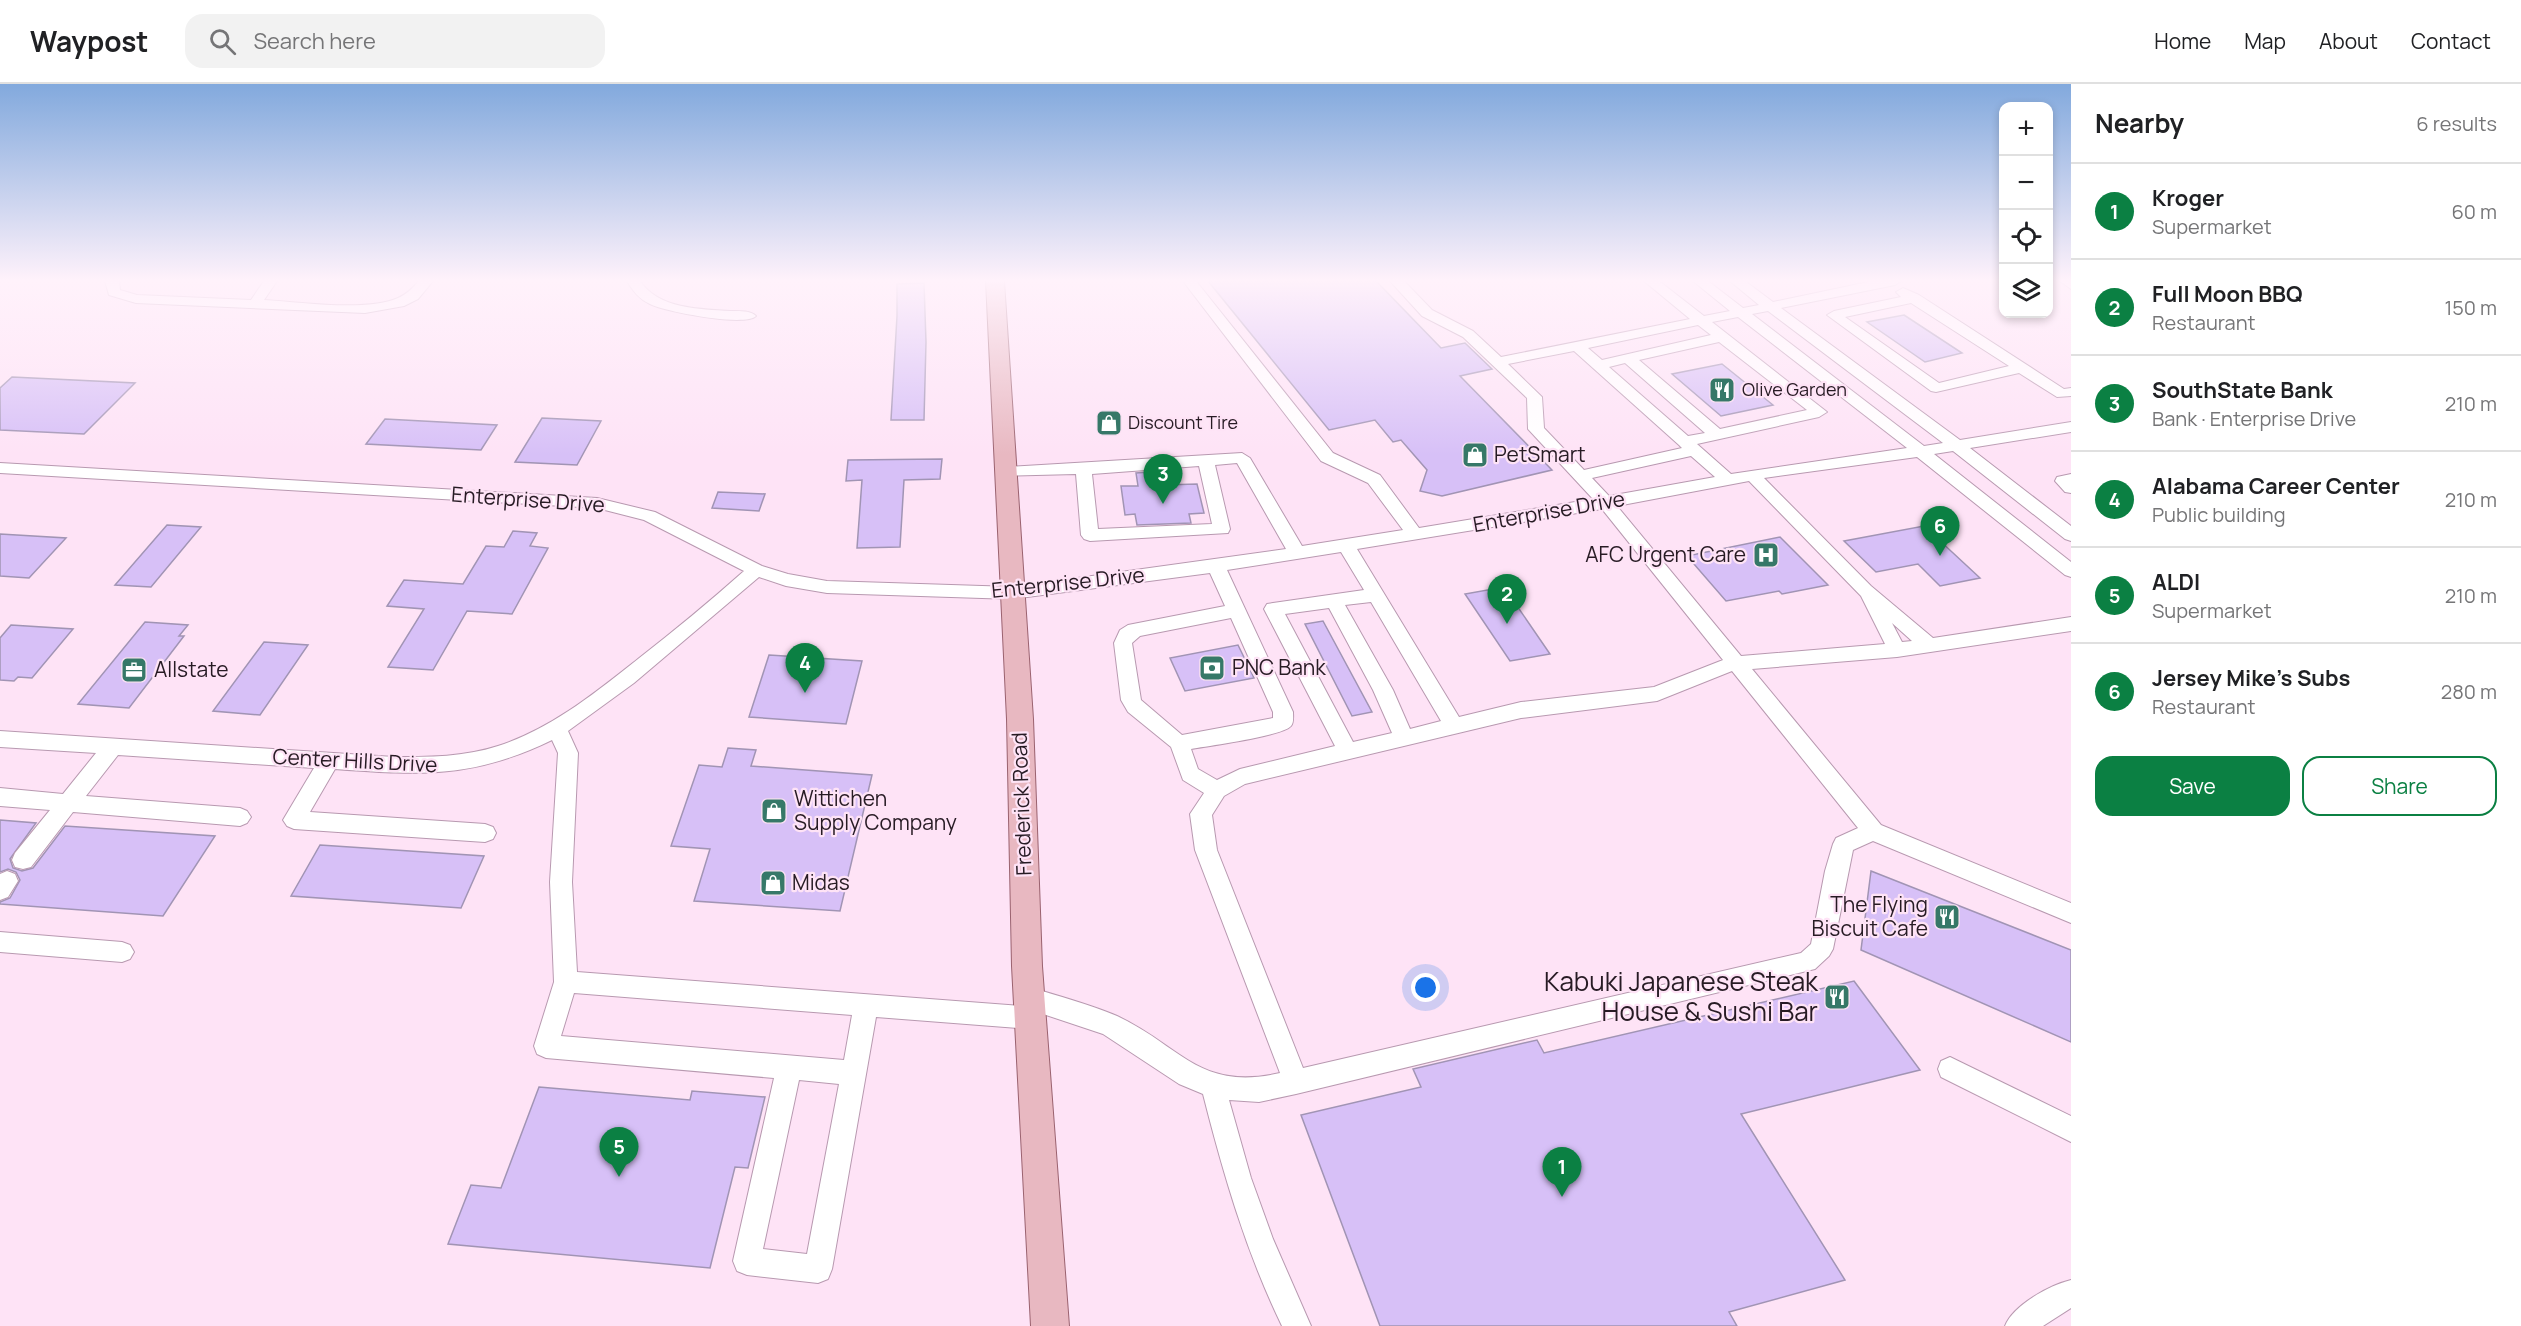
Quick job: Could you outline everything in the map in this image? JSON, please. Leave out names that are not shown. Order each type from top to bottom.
[{"type":"main road","name":"Frederick Road","points":[[998,339],[1022,779],[1030,1008],[1050,1326]]},
{"type":"street","points":[[1235,339],[1327,457],[1374,479],[1415,534]]},
{"type":"street","points":[[1473,339],[1534,397],[1536,409],[1533,418],[1536,429],[1606,503],[1873,831],[2071,913]]},
{"type":"street","points":[[1498,362],[1612,339]]},
{"type":"street","points":[[1599,365],[1712,339]]},
{"type":"street","points":[[1580,476],[1690,446],[1717,435],[1819,412],[1724,339]]},
{"type":"street","points":[[1776,339],[2071,571]]},
{"type":"street","points":[[1814,339],[1956,445],[2071,535]]},
{"type":"street","points":[[1867,339],[1936,388],[2021,368]]},
{"type":"street","points":[[1977,339],[2062,394],[2071,392]]},
{"type":"street","points":[[1577,346],[1728,480]]},
{"type":"street","points":[[1628,358],[1717,435]]},
{"type":"street","name":"Enterprise Drive","points":[[0,468],[597,503],[649,516],[756,570],[786,580],[827,587],[1013,593],[1216,566],[1606,503],[1752,475],[1922,452],[2071,427]]},
{"type":"street","points":[[1006,472],[1242,458],[1297,553]]},
{"type":"street","points":[[1084,469],[1090,535],[1222,529],[1206,461]]},
{"type":"street","points":[[1752,475],[1864,590],[1929,645]]},
{"type":"street","points":[[2071,480],[2063,481],[2071,488]]},
{"type":"street","points":[[1346,545],[1453,725]]},
{"type":"street","points":[[1179,743],[1276,726],[1283,722],[1283,712],[1216,566]]},
{"type":"street","name":"Center Hills Drive","points":[[0,739],[394,765],[445,765],[472,761],[516,748],[557,730],[595,703],[700,619],[756,570]]},
{"type":"street","points":[[1864,590],[1897,650]]},
{"type":"street","points":[[1348,752],[1274,609],[1375,595]]},
{"type":"street","points":[[1334,601],[1383,690],[1404,738]]},
{"type":"street","points":[[1217,790],[1190,774],[1179,743],[1135,707],[1131,700],[1122,644],[1126,635],[1136,630],[1236,610]]},
{"type":"street","points":[[1296,1082],[1206,850],[1201,814],[1217,790],[1240,777],[1521,710],[1657,694],[1714,669],[1736,663],[1897,650],[2071,624]]},
{"type":"street","points":[[557,730],[568,753],[561,882],[566,982],[546,1046],[854,1073]]},
{"type":"street","points":[[24,860],[113,746]]},
{"type":"street","points":[[329,761],[294,820],[485,833]]},
{"type":"street","points":[[0,797],[240,817]]},
{"type":"street","points":[[566,982],[866,1005],[1030,1008],[1110,1026],[1188,1075],[1213,1086],[1259,1090],[1806,962],[1821,949],[1836,871],[1844,844],[1873,831]]},
{"type":"street","points":[[0,942],[122,952]]},
{"type":"street","points":[[789,1067],[747,1261],[818,1269],[866,1005]]},
{"type":"street","points":[[1950,1069],[2071,1129]]},
{"type":"street","points":[[1213,1086],[1225,1134],[1276,1286],[1297,1326]]},
{"type":"street","points":[[2019,1326],[2059,1297],[2071,1294]]},
{"type":"building","points":[[896,339],[926,339],[924,420],[891,420]]},
{"type":"building","points":[[1255,339],[1432,339],[1441,348],[1465,343],[1492,369],[1460,376],[1552,470],[1442,496],[1420,491],[1427,470],[1401,440],[1393,442],[1375,420],[1329,430]]},
{"type":"building","points":[[1892,339],[1941,339],[1962,353],[1925,362]]},
{"type":"building","name":"Olive Garden","points":[[1722,364],[1773,405],[1721,416],[1672,374]]},
{"type":"building","points":[[12,377],[135,383],[84,434],[0,430],[0,388]]},
{"type":"building","points":[[542,418],[601,421],[577,465],[515,462]]},
{"type":"building","points":[[385,419],[497,425],[481,450],[366,444]]},
{"type":"building","points":[[942,459],[940,479],[904,480],[900,547],[857,548],[862,480],[846,481],[848,460]]},
{"type":"building","points":[[1161,471],[1163,485],[1197,484],[1204,513],[1189,514],[1191,523],[1137,525],[1135,514],[1125,515],[1121,486],[1138,486],[1136,473]]},
{"type":"building","points":[[718,492],[765,494],[759,511],[712,508]]},
{"type":"building","points":[[167,525],[201,527],[151,587],[115,585]]},
{"type":"building","points":[[1924,526],[1980,578],[1940,586],[1918,564],[1876,572],[1844,541]]},
{"type":"building","points":[[513,531],[537,533],[530,546],[548,548],[512,614],[467,611],[433,670],[388,667],[424,609],[387,606],[404,580],[463,584],[486,546],[504,547]]},
{"type":"building","points":[[0,534],[66,538],[29,578],[0,576]]},
{"type":"building","points":[[1780,537],[1828,585],[1726,601],[1687,556]]},
{"type":"building","points":[[1504,587],[1550,654],[1510,661],[1465,594]]},
{"type":"building","points":[[1323,621],[1372,712],[1352,716],[1305,624]]},
{"type":"building","points":[[145,622],[188,625],[179,636],[184,636],[129,708],[78,704]]},
{"type":"building","points":[[11,625],[73,629],[32,678],[18,677],[14,681],[0,680],[0,638]]},
{"type":"building","points":[[264,642],[308,645],[260,715],[213,711]]},
{"type":"building","name":"PNC Bank","points":[[1238,645],[1254,678],[1185,691],[1170,658]]},
{"type":"building","points":[[769,655],[862,661],[846,724],[749,717]]},
{"type":"building","name":"Wittichen Supply Company","points":[[728,748],[756,750],[751,766],[872,775],[840,911],[694,901],[710,849],[671,846],[699,765],[722,767]]},
{"type":"building","points":[[0,820],[36,823],[10,859],[13,868],[22,871],[33,868],[65,826],[215,836],[163,916],[0,904],[10,898],[20,880],[16,872],[8,869],[0,872]]},
{"type":"building","points":[[320,845],[484,856],[461,908],[291,896]]},
{"type":"building","points":[[1871,871],[2071,950],[2071,1042],[1861,950]]},
{"type":"building","points":[[1854,981],[1920,1070],[1741,1114],[1845,1280],[1729,1312],[1737,1326],[1380,1326],[1301,1115],[1421,1087],[1413,1069],[1537,1040],[1544,1053]]},
{"type":"building","points":[[539,1087],[690,1100],[692,1091],[765,1097],[748,1168],[735,1167],[710,1268],[448,1244],[471,1185],[501,1188]]},
{"type":"place","name":"Olive Garden","points":[[1722,390]]},
{"type":"place","name":"Discount Tire","points":[[1109,423]]},
{"type":"place","name":"PetSmart","points":[[1475,455]]},
{"type":"place","name":"SouthState Bank","points":[[1163,504]]},
{"type":"place","name":"AFC Urgent Care","points":[[1766,555]]},
{"type":"place","name":"Jersey Mike's Subs","points":[[1940,556]]},
{"type":"place","name":"Full Moon BBQ","points":[[1507,624]]},
{"type":"place","name":"PNC Bank","points":[[1212,668]]},
{"type":"place","name":"Allstate","points":[[134,670]]},
{"type":"place","name":"Alabama Career Center","points":[[805,693]]},
{"type":"place","name":"Wittichen Supply Company","points":[[774,811]]},
{"type":"place","name":"Midas","points":[[773,883]]},
{"type":"place","name":"The Flying Biscuit Cafe","points":[[1947,917]]},
{"type":"place","name":"Kabuki Japanese Steak House & Sushi Bar","points":[[1837,997]]},
{"type":"place","name":"ALDI","points":[[619,1177]]},
{"type":"place","name":"Kroger","points":[[1562,1197]]}]
